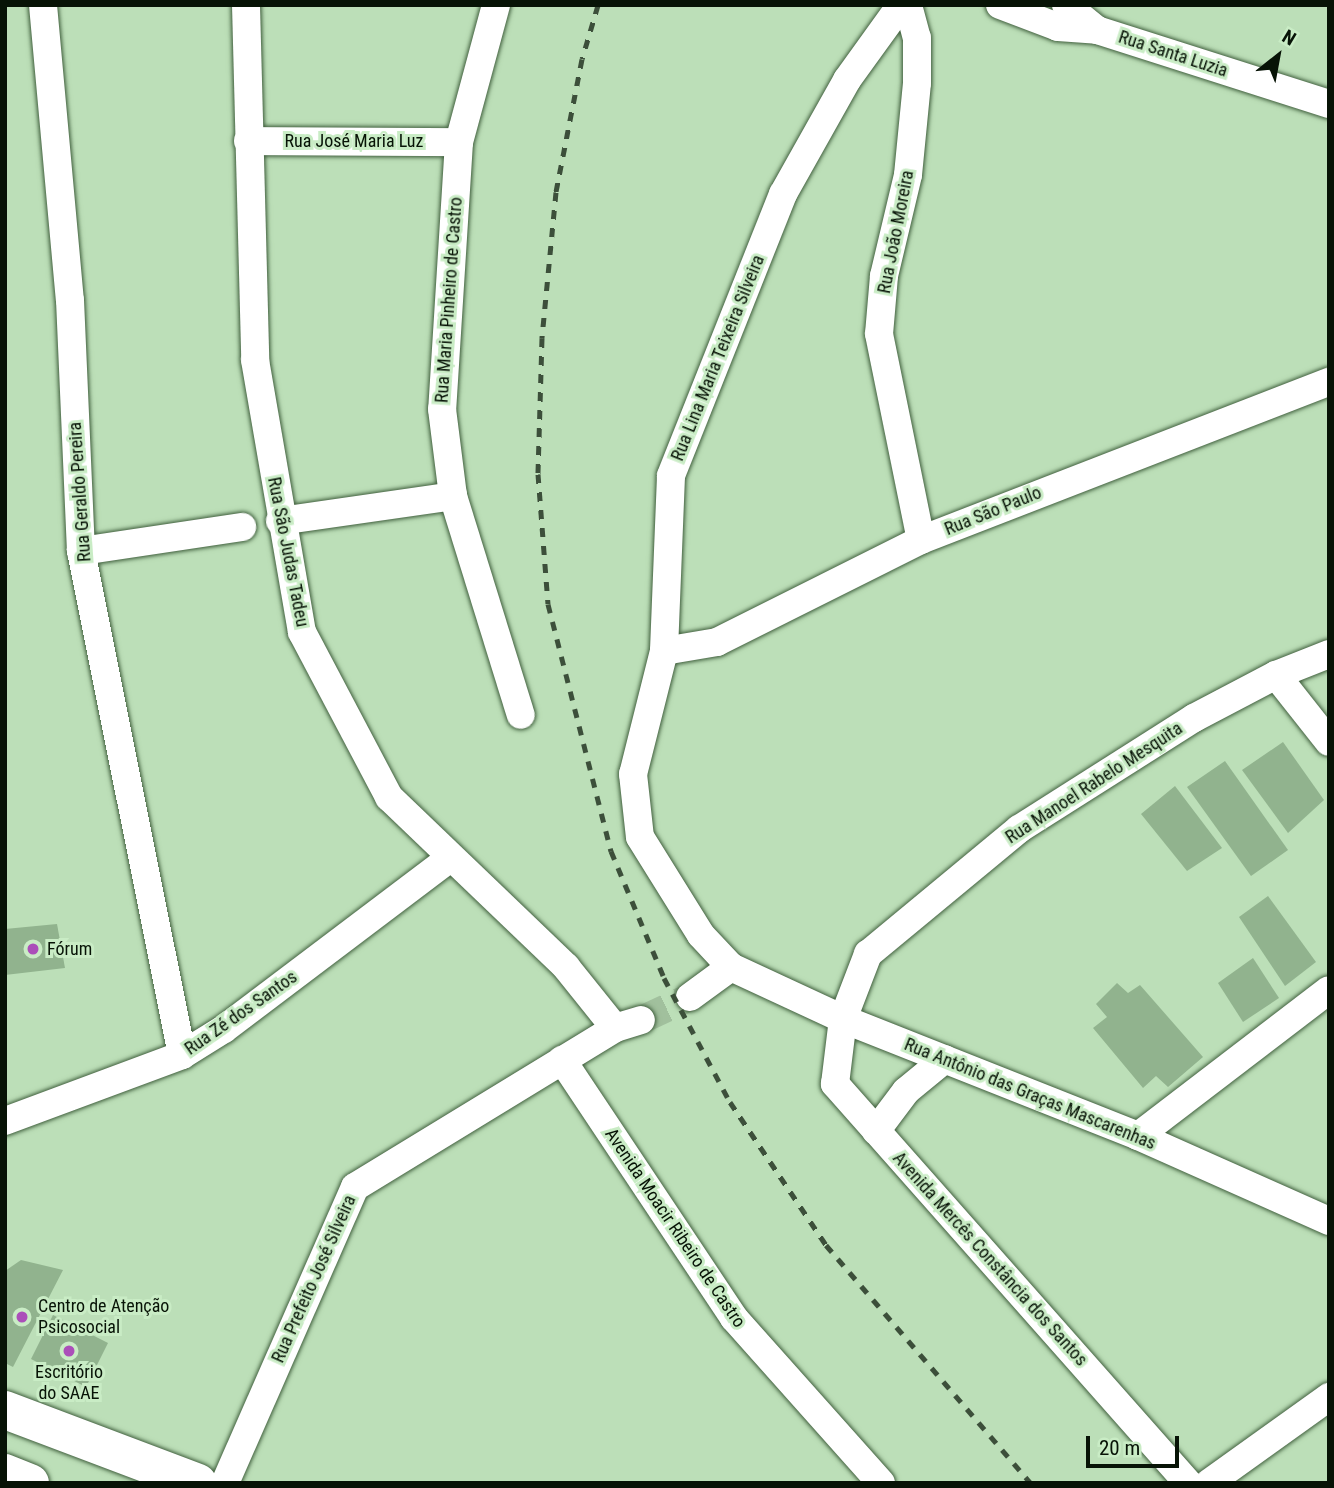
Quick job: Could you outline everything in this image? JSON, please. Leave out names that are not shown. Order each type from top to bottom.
[{"type":"main road","points":[[5,1410],[198,1483]]},
{"type":"main road","points":[[5,1473],[30,1483]]},
{"type":"street","name":"Rua Geraldo Pereira","points":[[43,5],[71,300],[81,551],[182,1055]]},
{"type":"street","name":"Rua São Judas Tadeu","points":[[246,5],[255,360],[280,521],[302,632],[389,797],[450,858],[628,1024]]},
{"type":"street","name":"Rua Maria Pinheiro de Castro","points":[[496,5],[459,142],[442,409],[453,496],[521,715]]},
{"type":"street","name":"Rua Lina Maria Teixeira Silveira","points":[[731,967],[701,935],[640,837],[633,774],[664,651],[671,476],[783,194],[847,80],[901,5]]},
{"type":"street","name":"Rua João Moreira","points":[[908,5],[917,38],[917,82],[908,175],[884,276],[879,334],[921,540]]},
{"type":"street","name":"Rua Santa Luzia","points":[[1000,5],[1058,27],[1097,30],[1329,104]]},
{"type":"street","name":"Rua Santa Luzia","points":[[1066,5],[1097,30]]},
{"type":"street","name":"Rua José Maria Luz","points":[[248,141],[459,142]]},
{"type":"street","name":"Rua São Paulo","points":[[664,651],[717,642],[921,540],[1329,382]]},
{"type":"street","points":[[280,521],[453,496]]},
{"type":"street","points":[[81,551],[242,527]]},
{"type":"street","name":"Rua Manoel Rabelo Mesquita","points":[[843,1018],[868,954],[1019,829],[1194,718],[1276,675],[1329,654]]},
{"type":"street","points":[[1276,675],[1329,742]]},
{"type":"street","name":"Rua Zé dos Santos","points":[[5,1121],[182,1055],[224,1029],[450,858]]},
{"type":"street","points":[[690,997],[731,967]]},
{"type":"street","name":"Rua Antônio das Graças Mascarenhas","points":[[731,967],[843,1018],[1138,1136],[1329,1221]]},
{"type":"street","points":[[1138,1136],[1329,990]]},
{"type":"street","name":"Avenida Mercês Constância dos Santos","points":[[843,1018],[835,1084],[1188,1483]]},
{"type":"street","name":"Rua Prefeito José Silveira","points":[[225,1483],[355,1187],[562,1060],[628,1024]]},
{"type":"street","points":[[876,1130],[906,1091],[945,1059]]},
{"type":"street","name":"Avenida Moacir Ribeiro de Castro","points":[[562,1060],[734,1318],[881,1483]]},
{"type":"street","points":[[1209,1483],[1329,1397]]},
{"type":"building","points":[[1283,742],[1324,800],[1288,833],[1242,770]]},
{"type":"building","points":[[1225,761],[1288,850],[1251,876],[1187,787]]},
{"type":"building","points":[[1175,786],[1222,848],[1187,871],[1141,814]]},
{"type":"building","points":[[1268,896],[1316,962],[1285,986],[1239,917]]},
{"type":"building","name":"Fórum","points":[[57,924],[65,968],[5,975],[5,929]]},
{"type":"building","points":[[1253,958],[1279,998],[1243,1022],[1218,983]]},
{"type":"building","points":[[1117,983],[1128,993],[1140,985],[1203,1057],[1168,1087],[1156,1076],[1143,1088],[1093,1028],[1107,1017],[1096,1004]]},
{"type":"building","name":"Centro de Atenção Psicosocial","points":[[21,1260],[63,1270],[13,1367],[5,1363],[5,1271]]},
{"type":"building","name":"Escritório do SAAE","points":[[53,1315],[108,1343],[86,1387],[31,1359]]},
{"type":"tunnel","points":[[641,1020],[690,997]]},
{"type":"railway","points":[[598,5],[582,59],[556,192],[542,338],[538,474],[548,604],[611,851],[664,978],[730,1102],[826,1245],[1031,1483]]},
{"type":"place","name":"Fórum","points":[[33,949]]},
{"type":"place","name":"Centro de Atenção Psicosocial","points":[[22,1317]]},
{"type":"place","name":"Escritório do SAAE","points":[[69,1351]]}]
